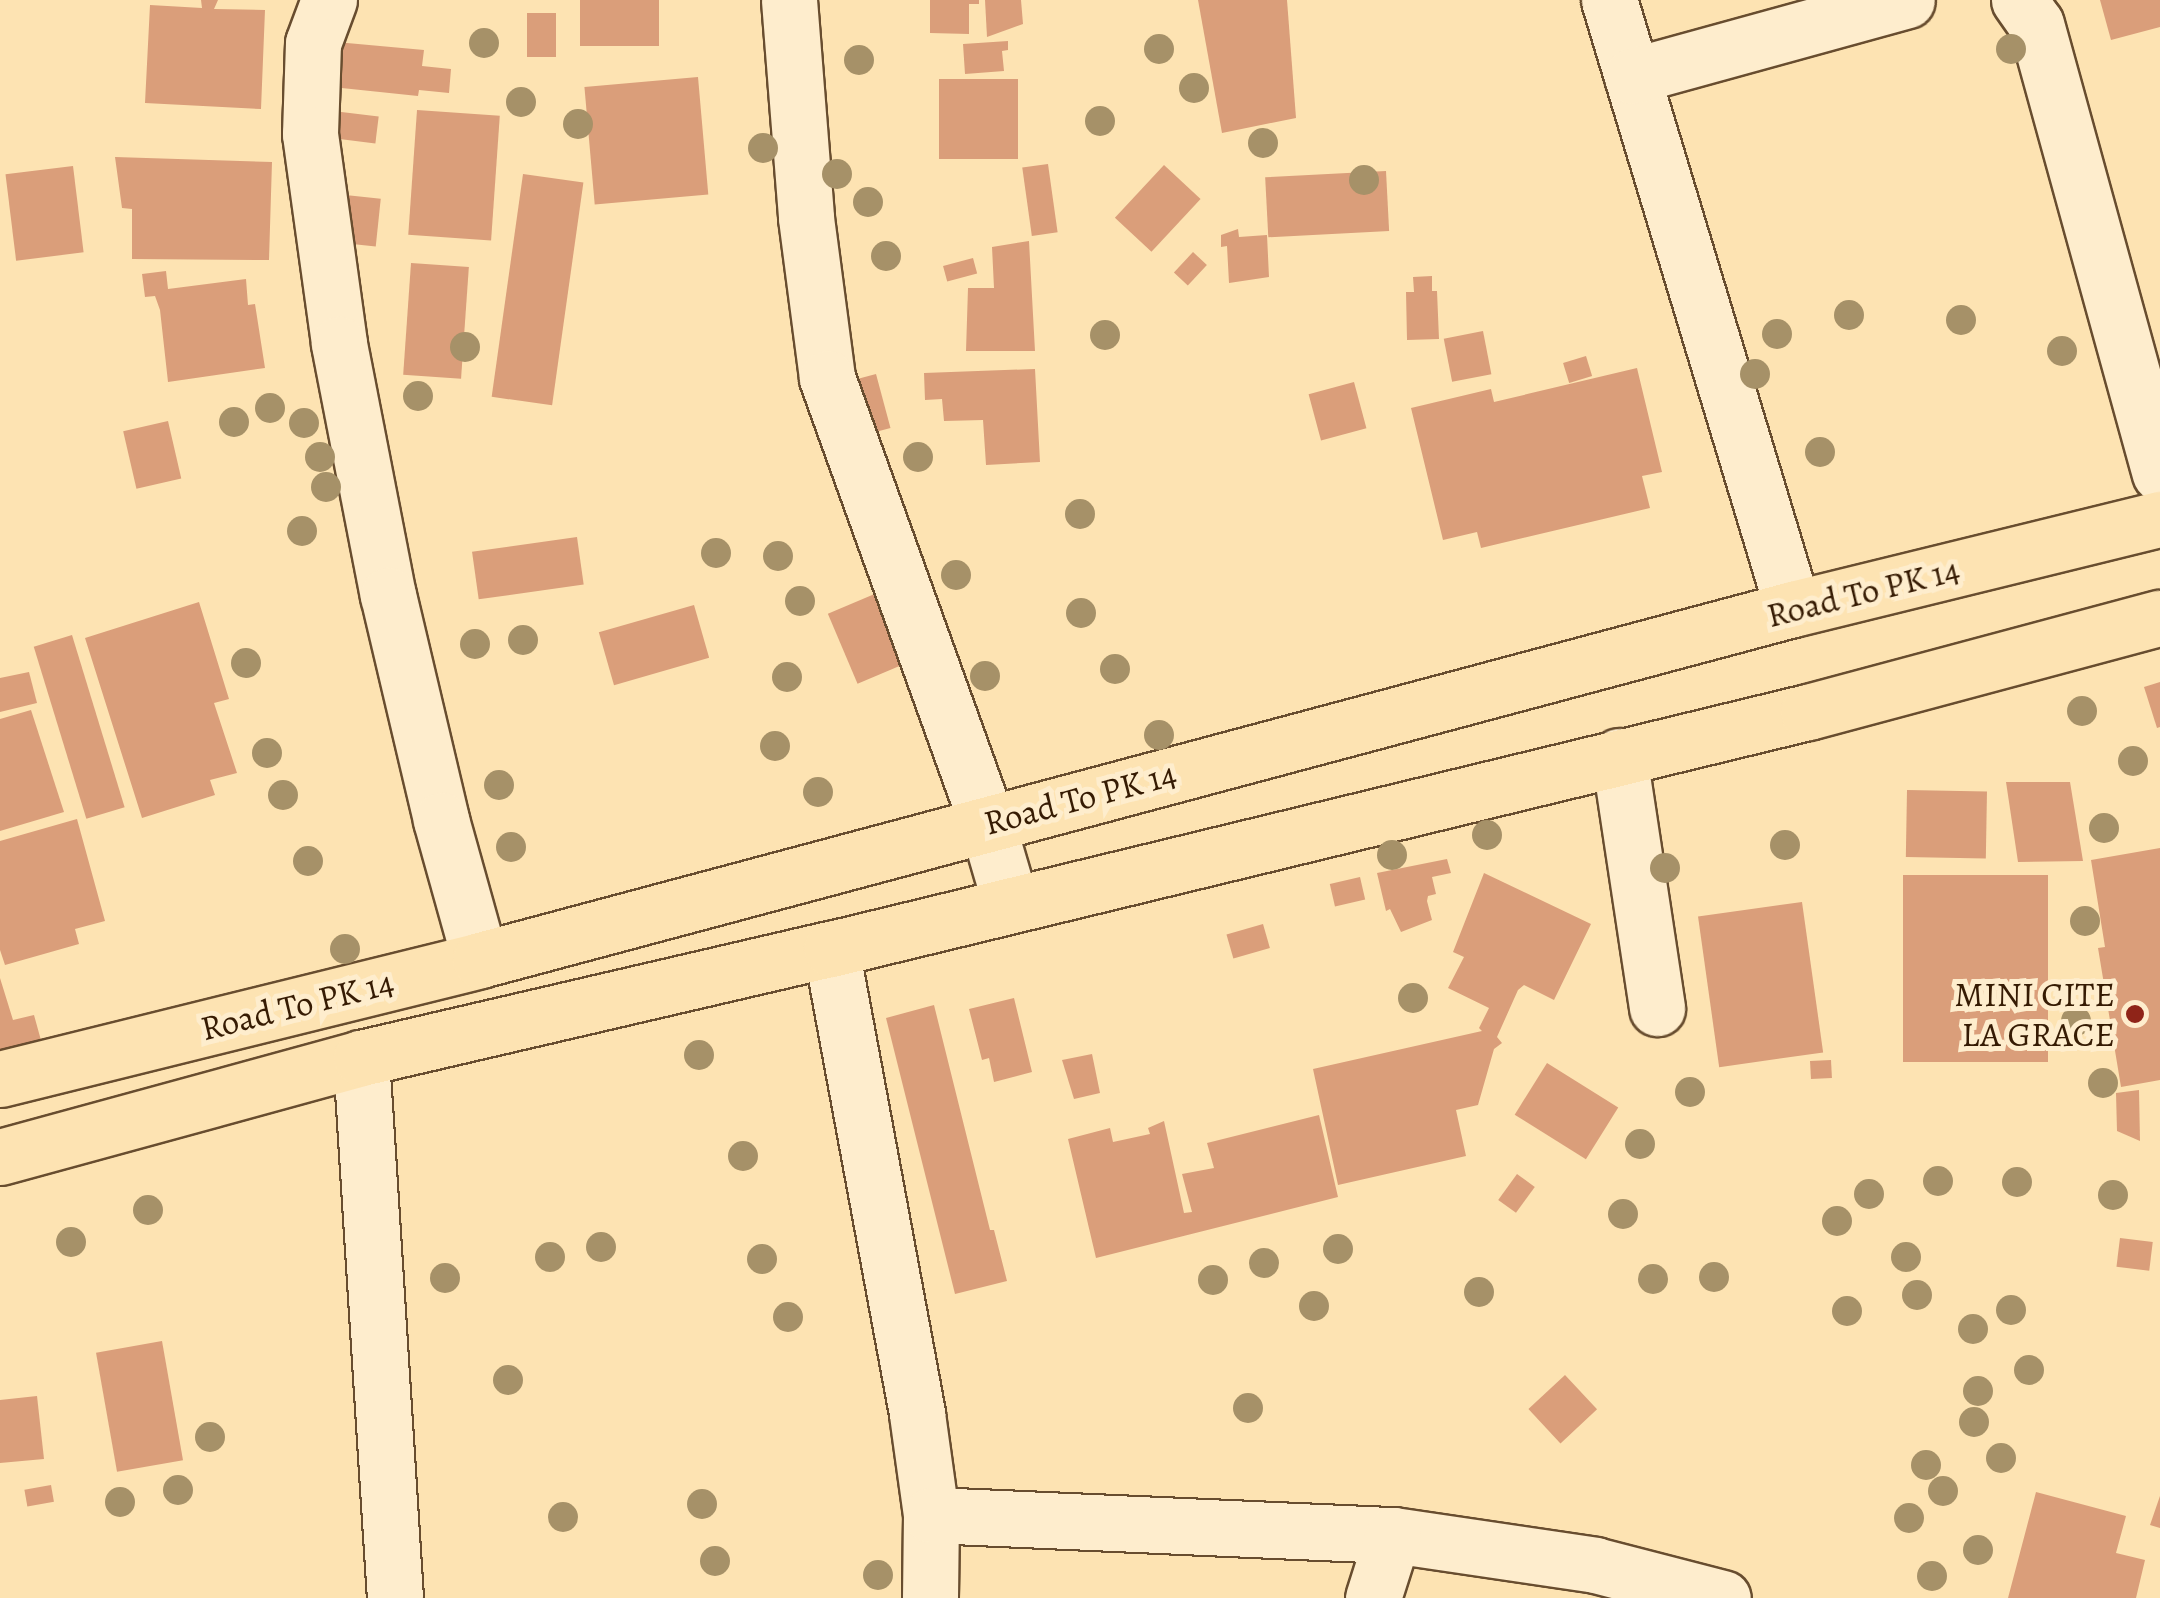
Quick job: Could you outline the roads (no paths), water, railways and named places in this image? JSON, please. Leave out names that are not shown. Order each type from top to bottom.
[{"type":"main road","name":"Road To PK 14","points":[[0,1079],[480,960],[1792,609],[2160,520]]},
{"type":"main road","name":"Road To PK 14","points":[[0,1157],[361,1058],[831,949],[1808,712],[2160,618]]},
{"type":"street","points":[[329,0],[313,43],[310,134],[339,344],[388,595],[441,820],[480,960]]},
{"type":"street","points":[[790,0],[806,218],[827,378],[987,823],[1011,905]]},
{"type":"street","points":[[1609,0],[1792,609]]},
{"type":"street","points":[[1632,76],[1907,0]]},
{"type":"street","points":[[2020,0],[2036,24],[2160,473]]},
{"type":"street","points":[[1619,756],[1657,1008]]},
{"type":"street","points":[[831,949],[917,1414],[931,1516],[930,1598]]},
{"type":"street","points":[[361,1058],[395,1598]]},
{"type":"street","points":[[931,1516],[1393,1535],[1595,1565],[1723,1598]]},
{"type":"street","points":[[1373,1598],[1393,1535]]},
{"type":"place","name":"MINI CITE LA GRACE","points":[[2135,1014]]}]
